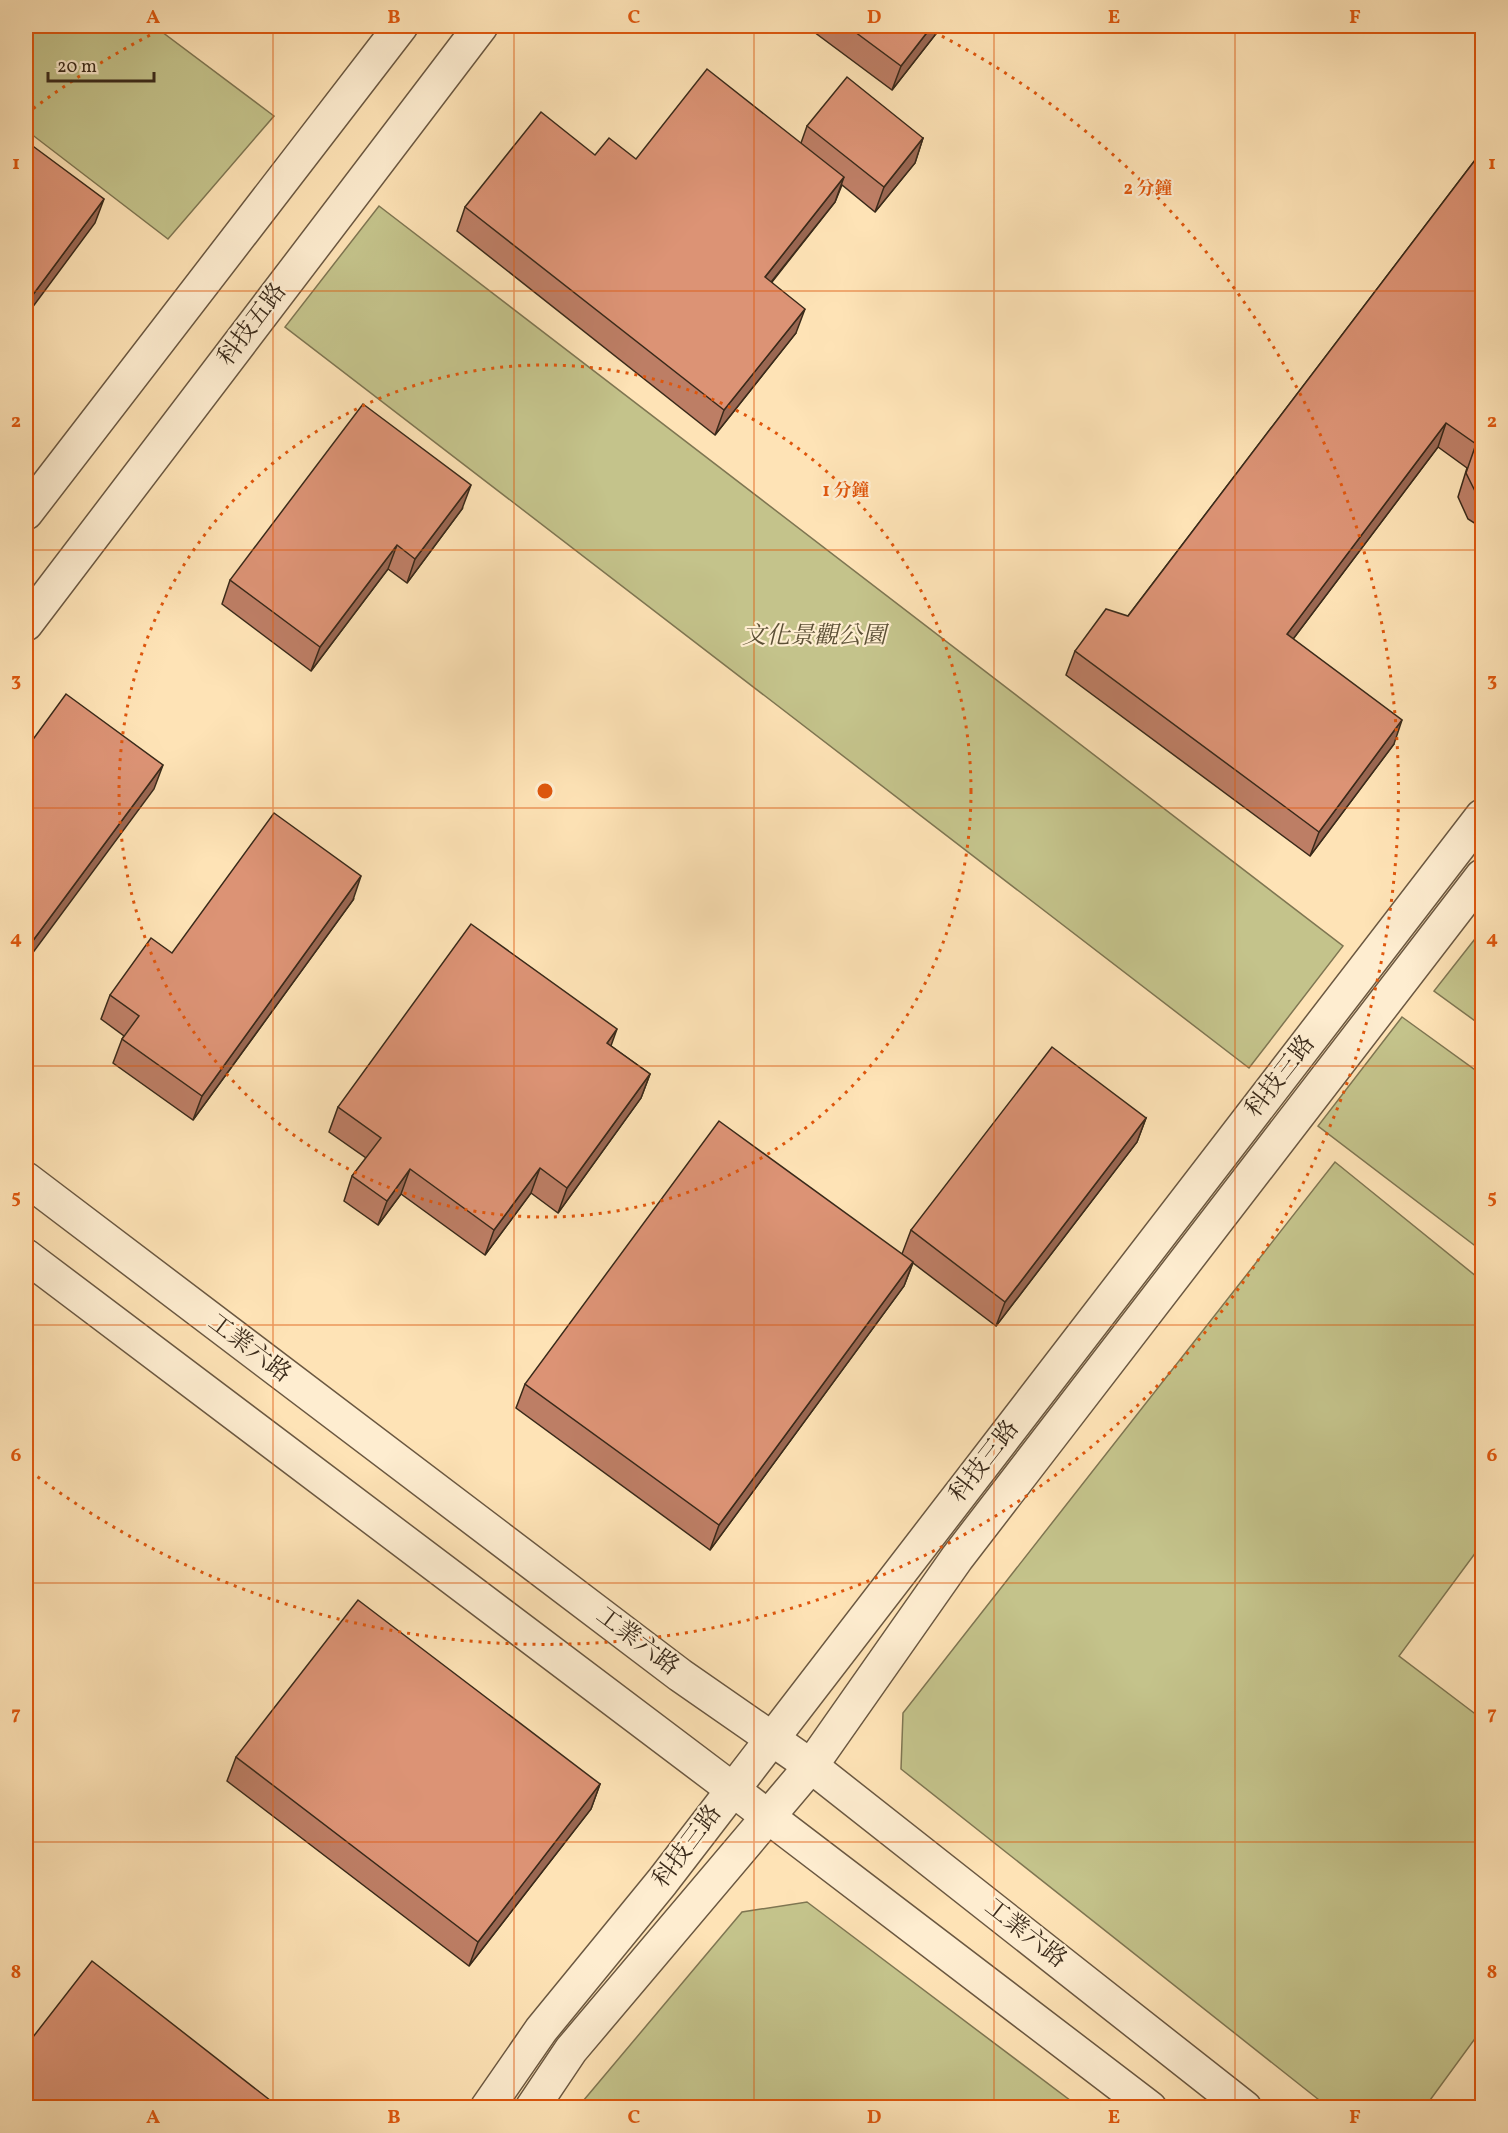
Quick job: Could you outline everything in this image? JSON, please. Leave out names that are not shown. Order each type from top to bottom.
[{"type":"street","points":[[26,513],[401,26]]},
{"type":"street","name":"科技五路","points":[[26,624],[482,26]]},
{"type":"street","name":"科技三路","points":[[487,2108],[541,2030],[662,1882],[1482,816]]},
{"type":"street","name":"科技三路","points":[[532,2108],[571,2050],[811,1766],[957,1558],[1482,876]]},
{"type":"street","name":"工業六路","points":[[26,1179],[680,1675],[811,1766],[1245,2108]]},
{"type":"street","points":[[26,1256],[1150,2108]]},
{"type":"green space","points":[[26,26],[154,26],[274,116],[168,239],[26,130]]},
{"type":"green space","name":"文化景觀公園","points":[[379,206],[1343,946],[1249,1068],[285,327]]},
{"type":"green space","points":[[1482,930],[1482,1026],[1434,991]]},
{"type":"green space","points":[[1402,1017],[1482,1075],[1482,1251],[1318,1126]]},
{"type":"green space","points":[[1335,1162],[1482,1281],[1482,1544],[1399,1656],[1482,1719],[1482,2029],[1425,2107],[1328,2107],[901,1769],[903,1713]]},
{"type":"green space","points":[[807,1902],[1079,2107],[578,2107],[742,1912]]},
{"type":"building","points":[[847,26],[932,26],[901,66]]},
{"type":"building","points":[[707,69],[844,177],[765,277],[805,309],[724,410],[465,207],[541,112],[595,155],[609,138],[636,159]]},
{"type":"building","points":[[847,77],[923,138],[884,187],[807,126]]},
{"type":"building","points":[[26,141],[104,199],[26,304]]},
{"type":"building","points":[[1482,151],[1482,498],[1477,495],[1466,473],[1476,444],[1446,423],[1287,634],[1402,720],[1319,832],[1075,651],[1106,609],[1128,616]]},
{"type":"building","points":[[363,404],[471,485],[415,559],[397,545],[320,647],[230,580]]},
{"type":"building","points":[[66,694],[163,765],[26,950],[26,749]]},
{"type":"building","points":[[274,813],[361,876],[202,1096],[122,1039],[139,1016],[110,995],[151,938],[172,953]]},
{"type":"building","points":[[471,924],[617,1029],[607,1043],[650,1074],[567,1188],[540,1168],[494,1230],[410,1169],[387,1201],[352,1176],[381,1138],[338,1107]]},
{"type":"building","points":[[1052,1047],[1146,1118],[1005,1302],[911,1230]]},
{"type":"building","points":[[719,1121],[913,1262],[719,1525],[525,1384]]},
{"type":"building","points":[[358,1600],[600,1784],[478,1942],[236,1757]]},
{"type":"building","points":[[92,1961],[280,2108],[115,2108],[113,2106],[111,2108],[26,2108],[26,2046]]}]
